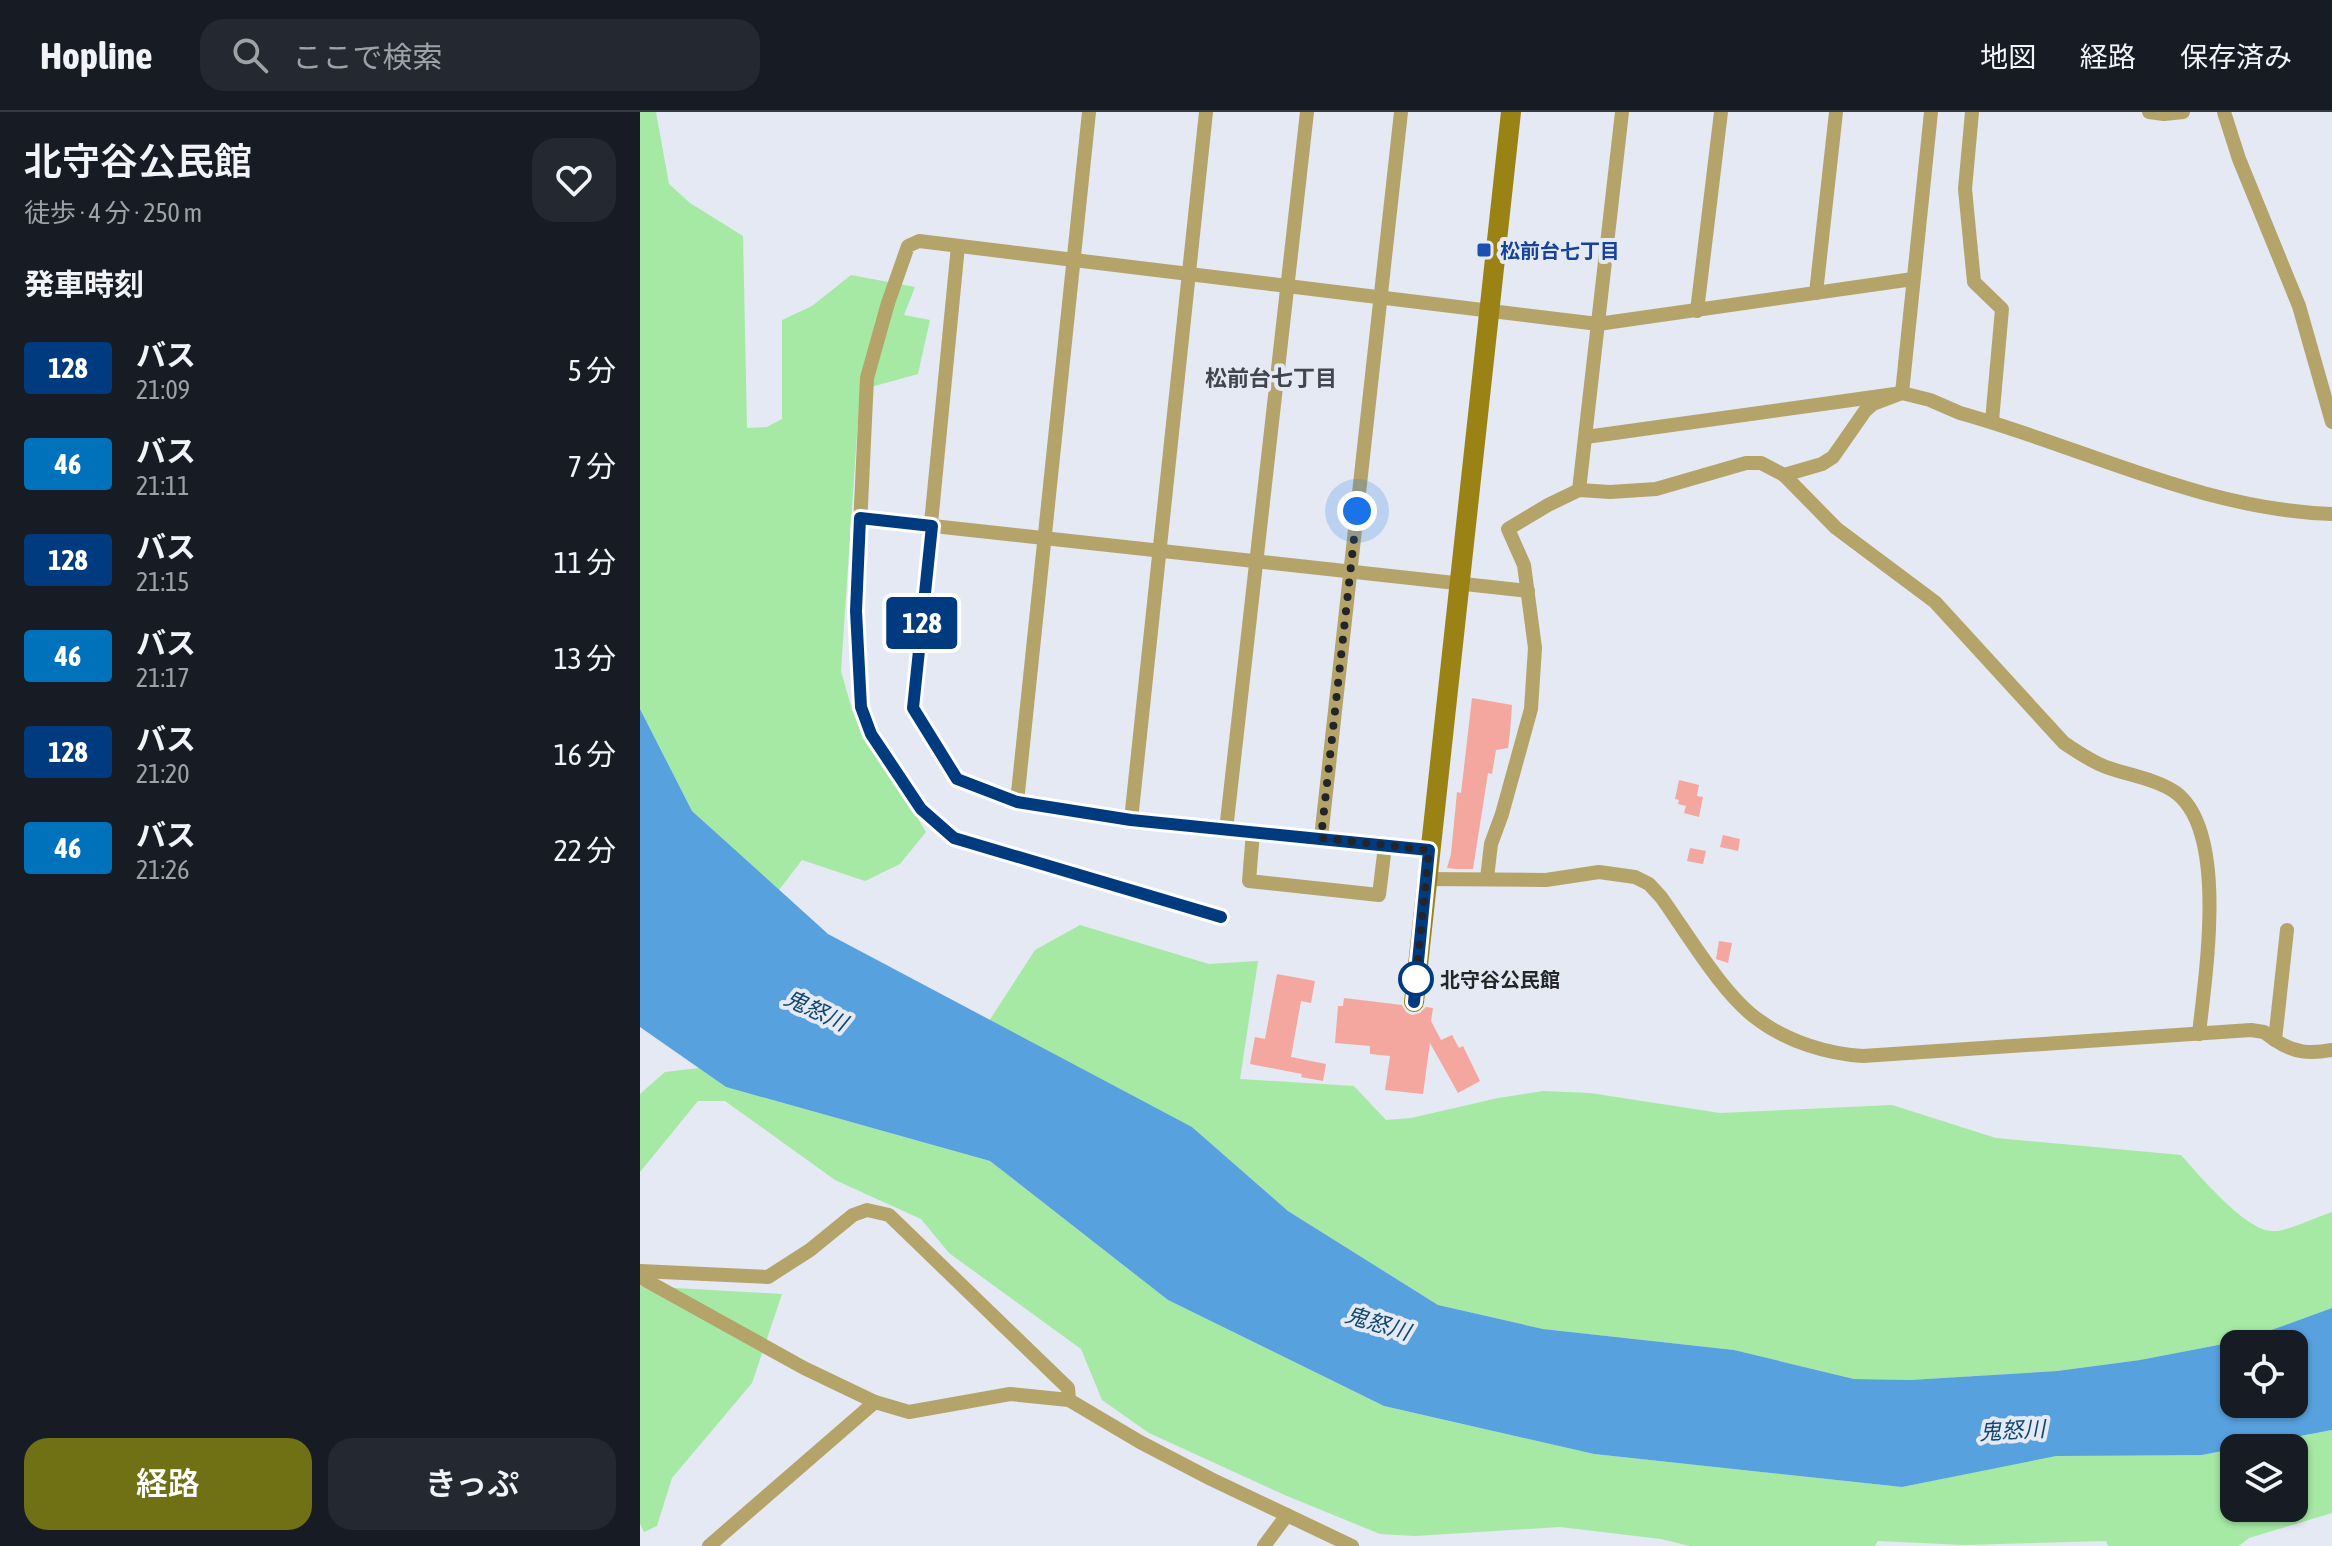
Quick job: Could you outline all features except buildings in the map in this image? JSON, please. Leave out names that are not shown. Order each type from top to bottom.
[{"type":"street","points":[[1017,802],[1089,112]]},
{"type":"street","points":[[1131,820],[1206,112]]},
{"type":"street","points":[[1226,830],[1307,112]]},
{"type":"street","points":[[1321,838],[1401,112]]},
{"type":"street","points":[[1414,1002],[1511,112]]},
{"type":"street","points":[[1579,490],[1622,112]]},
{"type":"street","points":[[1697,311],[1721,112]]},
{"type":"street","points":[[1816,293],[1836,112]]},
{"type":"street","points":[[1902,393],[1931,112]]},
{"type":"street","points":[[1972,112],[1965,189],[1974,282],[2002,309],[1992,421]]},
{"type":"street","points":[[2149,112],[2183,112]]},
{"type":"street","points":[[2224,112],[2239,159],[2303,317],[2332,422]]},
{"type":"street","points":[[1221,917],[954,838],[921,809],[871,734],[861,707],[856,611],[867,378],[908,246],[919,241],[1598,324],[1913,279]]},
{"type":"street","points":[[958,246],[913,708],[957,779],[1017,802],[1131,820],[1429,850]]},
{"type":"street","points":[[1586,437],[1902,393],[2230,500],[2298,513],[2332,514]]},
{"type":"street","points":[[1784,475],[1822,464],[1833,457],[1865,411],[1873,404],[1902,393]]},
{"type":"street","points":[[1487,878],[1491,844],[1531,709],[1535,648],[1524,565],[1508,529],[1579,490],[1610,492],[1656,489],[1746,463],[1761,463],[1784,475],[1836,528],[1935,602],[2064,743],[2087,759],[2175,792],[2191,809],[2204,843],[2210,930],[2199,1034]]},
{"type":"street","points":[[860,518],[1528,591]]},
{"type":"street","points":[[1253,832],[1249,881],[1379,895],[1385,846]]},
{"type":"street","points":[[1426,879],[1546,880],[1599,872],[1635,877],[1649,884],[1661,897],[1729,990],[1759,1021],[1791,1038],[1840,1055],[2251,1030],[2264,1032],[2289,1049],[2310,1053],[2332,1050]]},
{"type":"street","points":[[2275,1040],[2287,930]]},
{"type":"street","points":[[640,1274],[768,1277],[810,1250],[853,1215],[867,1210],[889,1215],[1068,1388],[1069,1400]]},
{"type":"street","points":[[640,1274],[804,1368],[875,1402],[909,1412],[1010,1394],[1069,1400],[1140,1442],[1352,1546]]},
{"type":"street","points":[[709,1546],[875,1402]]},
{"type":"street","points":[[1264,1546],[1287,1515]]},
{"type":"green space","points":[[640,112],[656,112],[669,184],[690,203],[743,236],[747,428],[767,427],[782,419],[782,320],[812,306],[851,275],[915,287],[904,315],[930,320],[918,374],[860,390],[841,671],[852,710],[926,832],[900,864],[865,881],[802,860],[779,890],[692,811],[640,709]]},
{"type":"green space","points":[[1080,925],[1209,964],[1258,961],[1240,1079],[1354,1086],[1386,1120],[1411,1118],[1543,1091],[1590,1093],[1720,1113],[1892,1105],[1996,1138],[2181,1155],[2223,1200],[2261,1229],[2285,1229],[2332,1212],[2332,1308],[2272,1330],[2220,1330],[2220,1345],[2140,1360],[2057,1371],[1910,1380],[1854,1379],[1734,1350],[1543,1329],[1438,1305],[1288,1211],[1192,1127],[989,1021],[1035,950]]},
{"type":"green space","points":[[699,1068],[726,1087],[990,1161],[1168,1300],[1384,1406],[1594,1454],[1902,1487],[2056,1455],[2202,1455],[2220,1452],[2220,1522],[2302,1522],[2249,1538],[2239,1546],[2108,1546],[2106,1541],[1964,1545],[1878,1541],[1875,1546],[1690,1546],[1661,1539],[1560,1527],[1415,1536],[1380,1534],[1287,1496],[1149,1433],[1102,1400],[1081,1349],[949,1253],[921,1219],[835,1180],[725,1101],[698,1101],[640,1172],[640,1094],[665,1072]]},
{"type":"green space","points":[[640,1286],[782,1294],[752,1383],[672,1478],[657,1526],[644,1532],[640,1524]]},
{"type":"green space","points":[[2332,1430],[2332,1513],[2308,1520],[2308,1435]]},
{"type":"water","name":"鬼怒川","points":[[640,709],[692,811],[828,934],[1192,1127],[1288,1211],[1438,1305],[1543,1329],[1734,1350],[1854,1379],[1910,1380],[2057,1371],[2140,1360],[2220,1345],[2220,1418],[2308,1418],[2308,1330],[2272,1330],[2332,1308],[2332,1430],[2308,1435],[2220,1434],[2220,1452],[2202,1455],[2056,1456],[1902,1487],[1594,1454],[1384,1406],[1168,1300],[990,1161],[726,1087],[640,1027]]},
{"type":"bus line","name":"128","points":[[1221,917],[954,838],[921,809],[871,734],[861,707],[856,611],[860,518],[932,526],[913,708],[957,779],[1017,802],[1131,820],[1429,850],[1414,1002]]},
{"type":"place","name":"松前台七丁目","points":[[1484,250]]},
{"type":"place","name":"北守谷公民館","points":[[1416,979]]},
{"type":"district","name":"松前台七丁目","points":[[1271,378]]},
{"type":"route","points":[[1357,511],[1321,838],[1429,850],[1416,979]]}]
